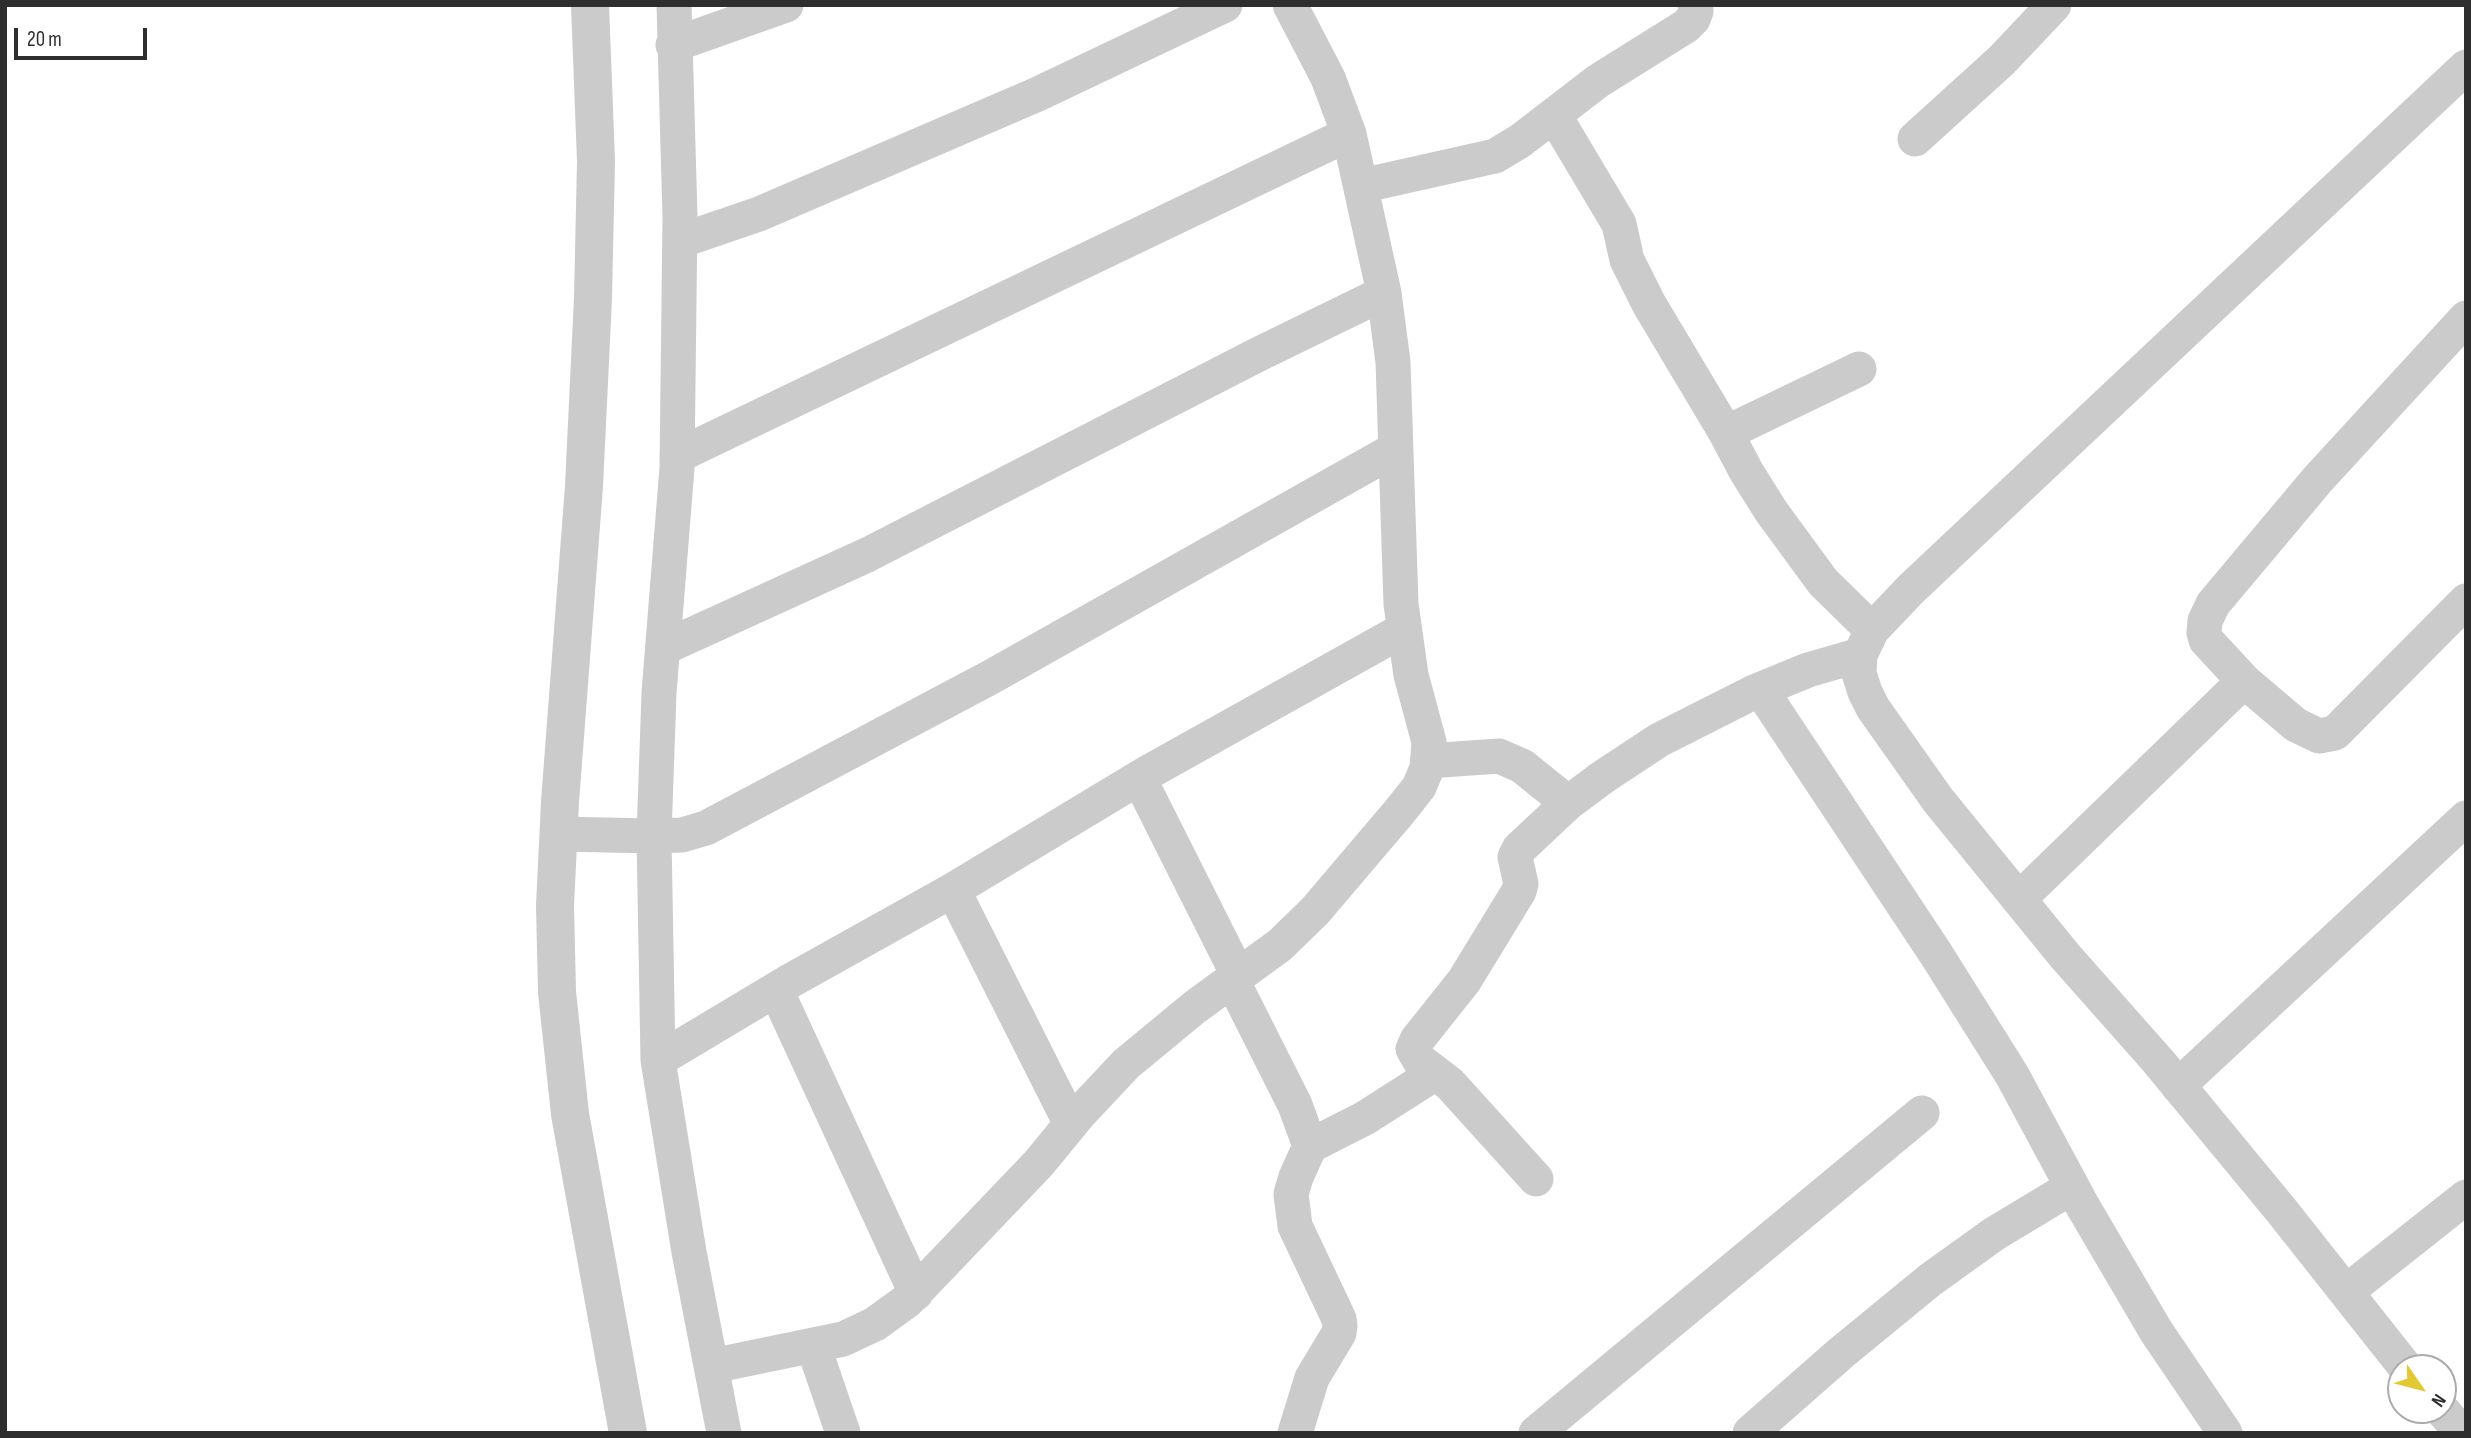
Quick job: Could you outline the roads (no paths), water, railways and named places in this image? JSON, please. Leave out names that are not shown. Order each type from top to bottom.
[{"type":"street","points":[[590,5],[596,161],[593,298],[584,486],[555,906],[557,980],[568,1101],[628,1433]]},
{"type":"street","points":[[674,5],[680,242],[677,456],[659,693],[654,836],[658,1060],[689,1251],[724,1433]]},
{"type":"street","points":[[673,45],[786,5]]},
{"type":"street","points":[[680,242],[758,214],[1038,94],[1225,5]]},
{"type":"street","points":[[712,1366],[843,1339],[875,1324],[916,1293],[1039,1163],[1126,1064],[1195,1007],[1280,944],[1315,911],[1419,787],[1427,768],[1429,742],[1411,675],[1404,630],[1394,450],[1393,362],[1384,293],[1349,134],[1328,78],[1290,5]]},
{"type":"street","points":[[1361,186],[1496,156],[1520,141],[1598,81],[1686,26],[1693,19],[1695,5]]},
{"type":"street","points":[[1914,139],[2002,60],[2054,5]]},
{"type":"street","points":[[1536,1178],[1469,1104],[1442,1077],[1434,1074],[1420,1061],[1413,1049],[1414,1044],[1464,981],[1520,891],[1515,857],[1519,849],[1568,803],[1603,776],[1659,740],[1707,714],[1866,643],[1911,589],[2466,67]]},
{"type":"street","points":[[1554,115],[1619,223],[1627,260],[1649,304],[1746,471],[1795,546],[1824,582],[1866,643],[1859,673],[1873,708],[1938,800],[2178,1086],[2395,1354]]},
{"type":"street","points":[[677,456],[1349,134]]},
{"type":"street","points":[[663,648],[867,555],[1384,293]]},
{"type":"street","points":[[2466,318],[2318,479],[2213,604],[2205,621],[2204,633],[2206,640],[2244,681],[2296,725],[2319,736],[2335,733],[2466,601]]},
{"type":"street","points":[[1726,433],[1859,369]]},
{"type":"street","points":[[558,834],[682,835],[706,828],[991,677],[1394,450]]},
{"type":"street","points":[[658,1060],[953,890],[1139,778],[1404,630]]},
{"type":"street","points":[[2019,899],[2244,681]]},
{"type":"street","points":[[1761,690],[2012,1074],[2072,1187],[2156,1331],[2225,1433]]},
{"type":"street","points":[[1428,761],[1499,756],[1522,766],[1568,803]]},
{"type":"street","points":[[1139,778],[1295,1105],[1310,1146]]},
{"type":"street","points":[[2178,1086],[2466,818]]},
{"type":"street","points":[[953,890],[1071,1124]]},
{"type":"street","points":[[776,990],[916,1293]]},
{"type":"street","points":[[1295,1433],[1312,1378],[1339,1333],[1340,1326],[1299,1236],[1291,1209],[1291,1194],[1296,1177],[1310,1146],[1365,1118],[1434,1074]]},
{"type":"street","points":[[1536,1433],[1922,1113]]},
{"type":"street","points":[[1750,1433],[1930,1280],[1994,1234],[2072,1187]]},
{"type":"street","points":[[2346,1292],[2466,1197]]},
{"type":"street","points":[[813,1345],[843,1433]]}]
